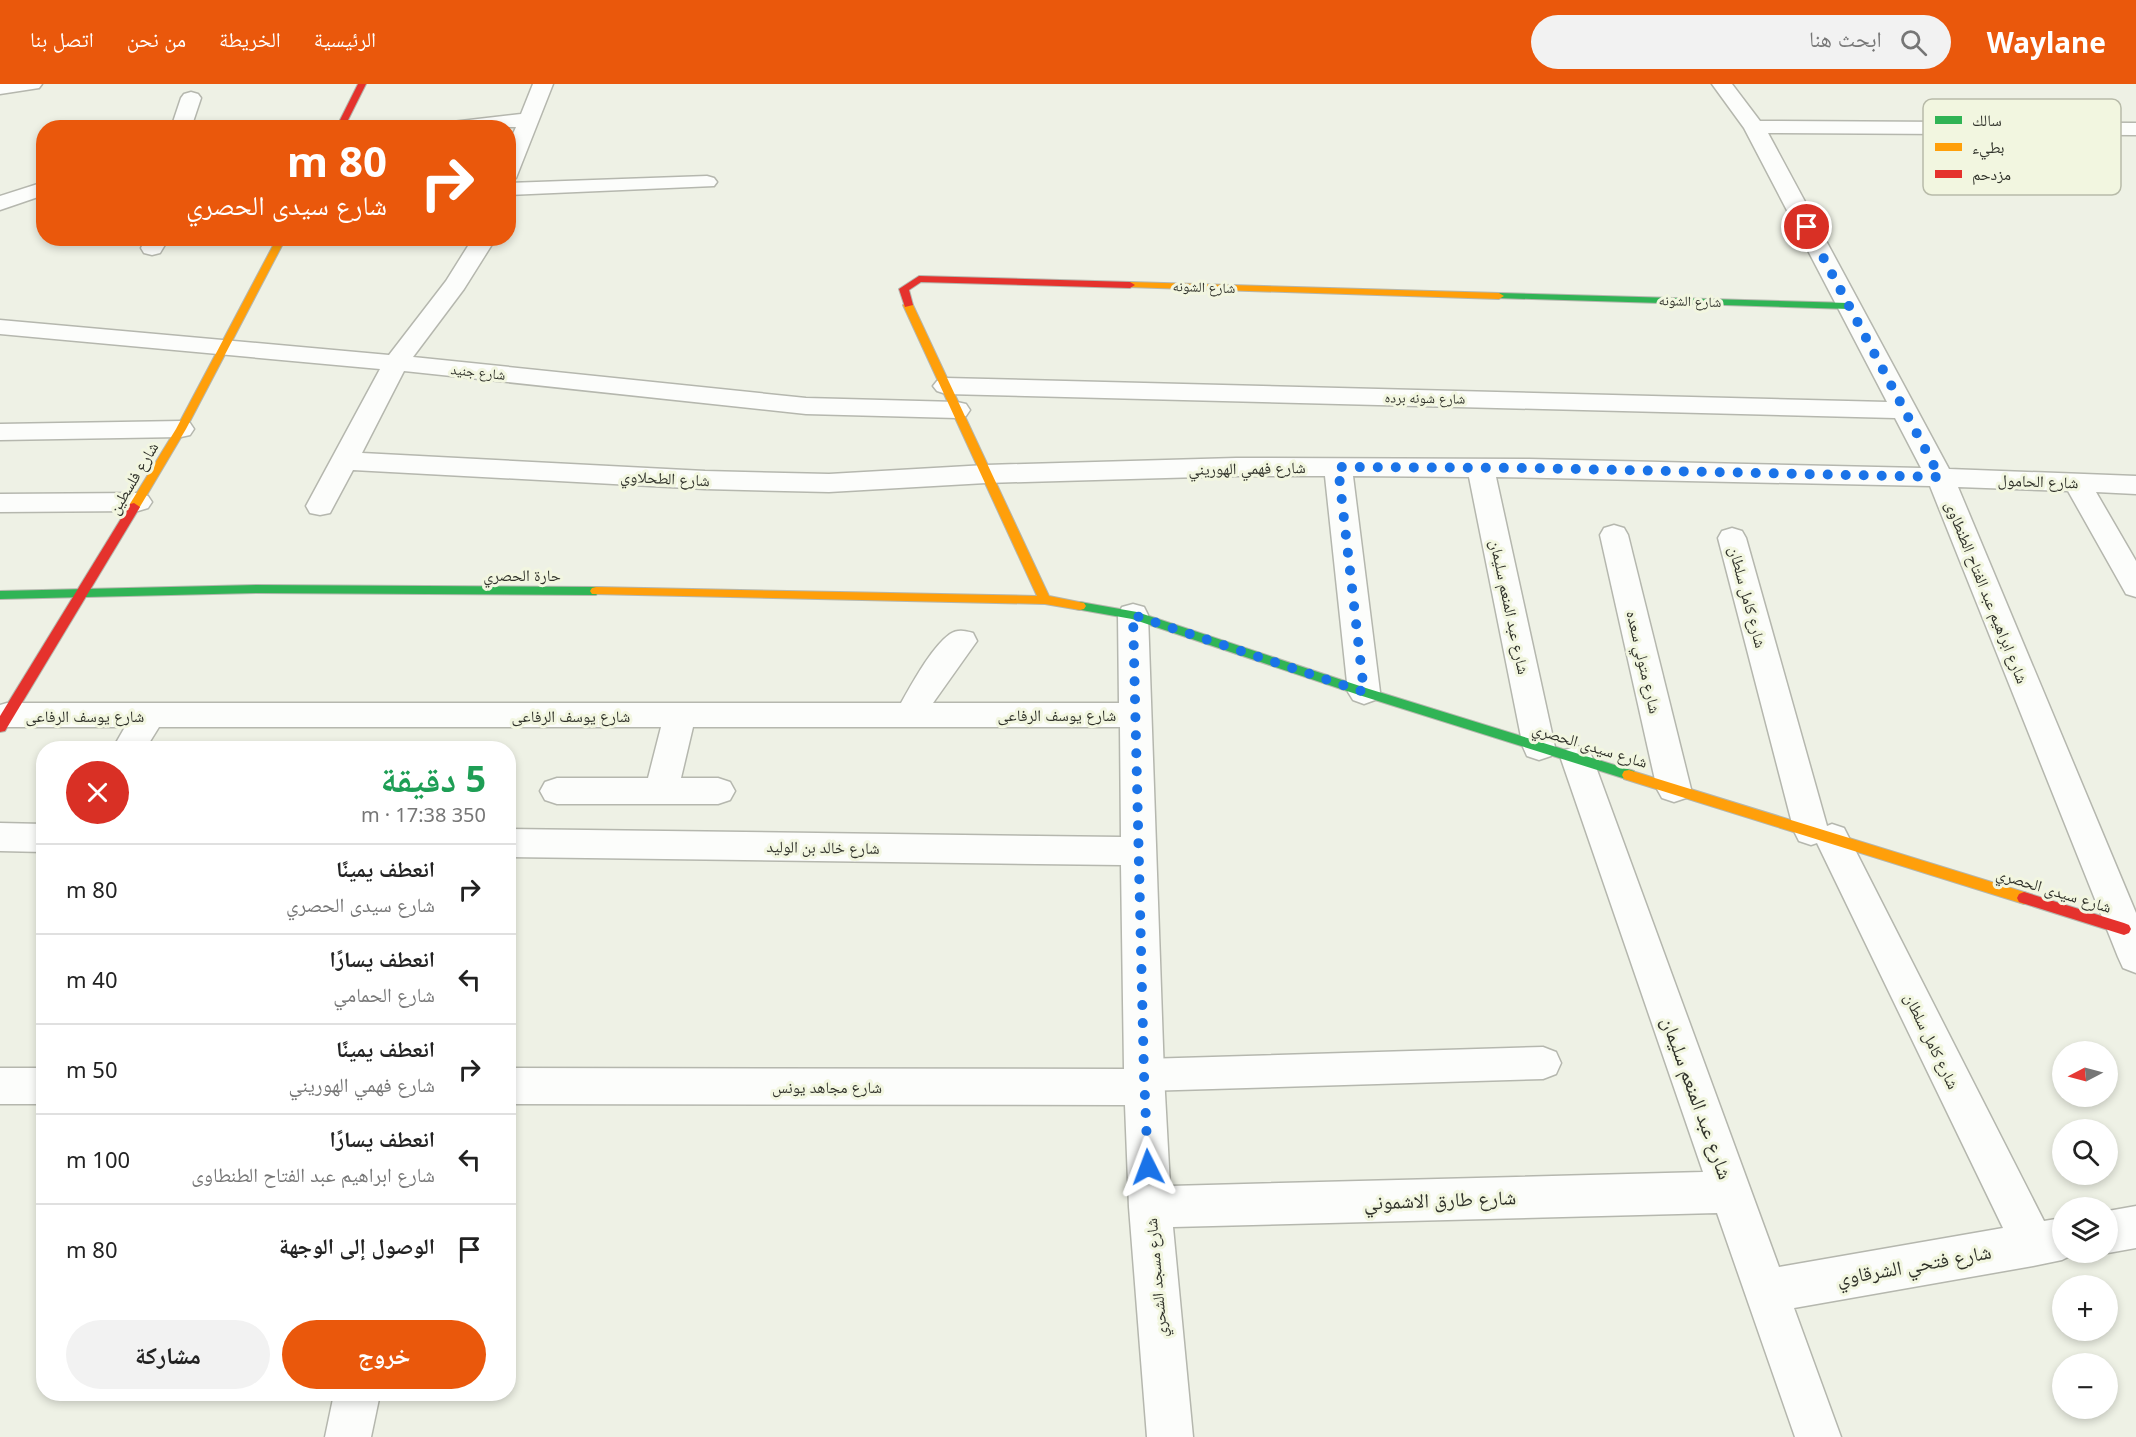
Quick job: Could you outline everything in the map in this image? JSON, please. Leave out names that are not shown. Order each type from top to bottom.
[{"type":"street","points":[[0,88],[32,84]]},
{"type":"street","points":[[344,120],[362,84]]},
{"type":"street","points":[[516,152],[543,84]]},
{"type":"street","name":"شارع ابراهيم عبد الفتاح الطنطاوى","points":[[1722,84],[1754,127],[1940,477],[2136,957]]},
{"type":"street","points":[[184,120],[191,98]]},
{"type":"street","points":[[516,121],[529,119]]},
{"type":"street","points":[[1754,127],[1923,128]]},
{"type":"street","points":[[2121,129],[2136,129]]},
{"type":"street","points":[[0,203],[36,191]]},
{"type":"street","name":"شارع فلسطين","points":[[4,721],[181,429],[278,246]]},
{"type":"street","points":[[320,506],[396,363],[456,284],[480,246]]},
{"type":"street","name":"شارع الشونه","points":[[1045,600],[904,293],[908,285],[919,279],[1849,306]]},
{"type":"street","name":"شارع جنيد","points":[[0,327],[396,363],[806,406],[957,410]]},
{"type":"street","name":"شارع شونه برده","points":[[946,386],[1904,410]]},
{"type":"street","points":[[0,432],[181,429]]},
{"type":"street","name":"شارع الطحلاوي","points":[[344,461],[705,480],[829,483],[986,474]]},
{"type":"street","name":"شارع فهمي الهوريني","points":[[986,474],[1236,467],[1338,467],[1940,477]]},
{"type":"street","points":[[1338,467],[1364,692]]},
{"type":"street","name":"شارع عبد المنعم سليمان","points":[[1481,468],[1539,747]]},
{"type":"street","name":"شارع الحامول","points":[[1940,477],[2136,485]]},
{"type":"street","points":[[2077,483],[2136,587]]},
{"type":"street","points":[[0,503],[138,502]]},
{"type":"street","name":"شارع متولي سعده","points":[[1614,535],[1674,789]]},
{"type":"street","name":"شارع كامل سلطان","points":[[1732,538],[1821,834],[2048,1242]]},
{"type":"street","name":"حارة الحصري","points":[[0,596],[256,589],[675,592],[1045,600]]},
{"type":"street","name":"شارع سيدى الحصري","points":[[1045,600],[1133,615],[1364,692],[2124,929]]},
{"type":"street","name":"شارع مسجد الشحري","points":[[1133,615],[1144,1081],[1150,1208],[1170,1437]]},
{"type":"street","points":[[911,715],[940,664],[962,641]]},
{"type":"street","name":"شارع يوسف الرفاعى","points":[[4,721],[149,716],[1135,715]]},
{"type":"street","points":[[133,741],[149,716]]},
{"type":"street","points":[[661,791],[680,716]]},
{"type":"street","name":"شارع عبد المنعم سليمان","points":[[1577,759],[1818,1437]]},
{"type":"street","points":[[557,791],[718,791]]},
{"type":"street","points":[[0,837],[36,838]]},
{"type":"street","name":"شارع خالد بن الوليد","points":[[516,843],[1138,851]]},
{"type":"street","name":"شارع مجاهد يونس","points":[[516,1086],[1144,1081]]},
{"type":"street","points":[[0,1086],[36,1086]]},
{"type":"street","name":"شارع طارق الاشموني","points":[[1150,1208],[1731,1192]]},
{"type":"street","points":[[2118,1230],[2136,1227]]},
{"type":"street","name":"شارع فتحي الشرقاوي","points":[[1766,1291],[2048,1242]]},
{"type":"street","points":[[348,1437],[356,1401]]},
{"type":"lane","points":[[516,189],[707,182]]},
{"type":"lane","points":[[1144,1081],[1543,1063]]},
{"type":"traffic: fast","points":[[1499,296],[1849,306]]},
{"type":"traffic: fast","points":[[0,595],[256,589],[596,591]]},
{"type":"traffic: fast","points":[[1080,606],[1133,615],[1364,692],[1629,775]]},
{"type":"traffic: slow","points":[[134,507],[181,429],[278,246]]},
{"type":"traffic: slow","points":[[1130,285],[1499,296]]},
{"type":"traffic: slow","points":[[908,305],[1045,600]]},
{"type":"traffic: slow","points":[[596,591],[1045,600],[1080,606]]},
{"type":"traffic: slow","points":[[1629,775],[2024,898]]},
{"type":"traffic: jam","points":[[344,120],[362,84]]},
{"type":"traffic: jam","points":[[908,305],[904,289],[919,279],[1130,285]]},
{"type":"traffic: jam","points":[[0,727],[134,507]]},
{"type":"traffic: jam","points":[[2024,898],[2124,929]]},
{"type":"route","points":[[1148,1167],[1133,615],[1364,692],[1338,467],[1529,468],[1940,477],[1807,227]]}]
